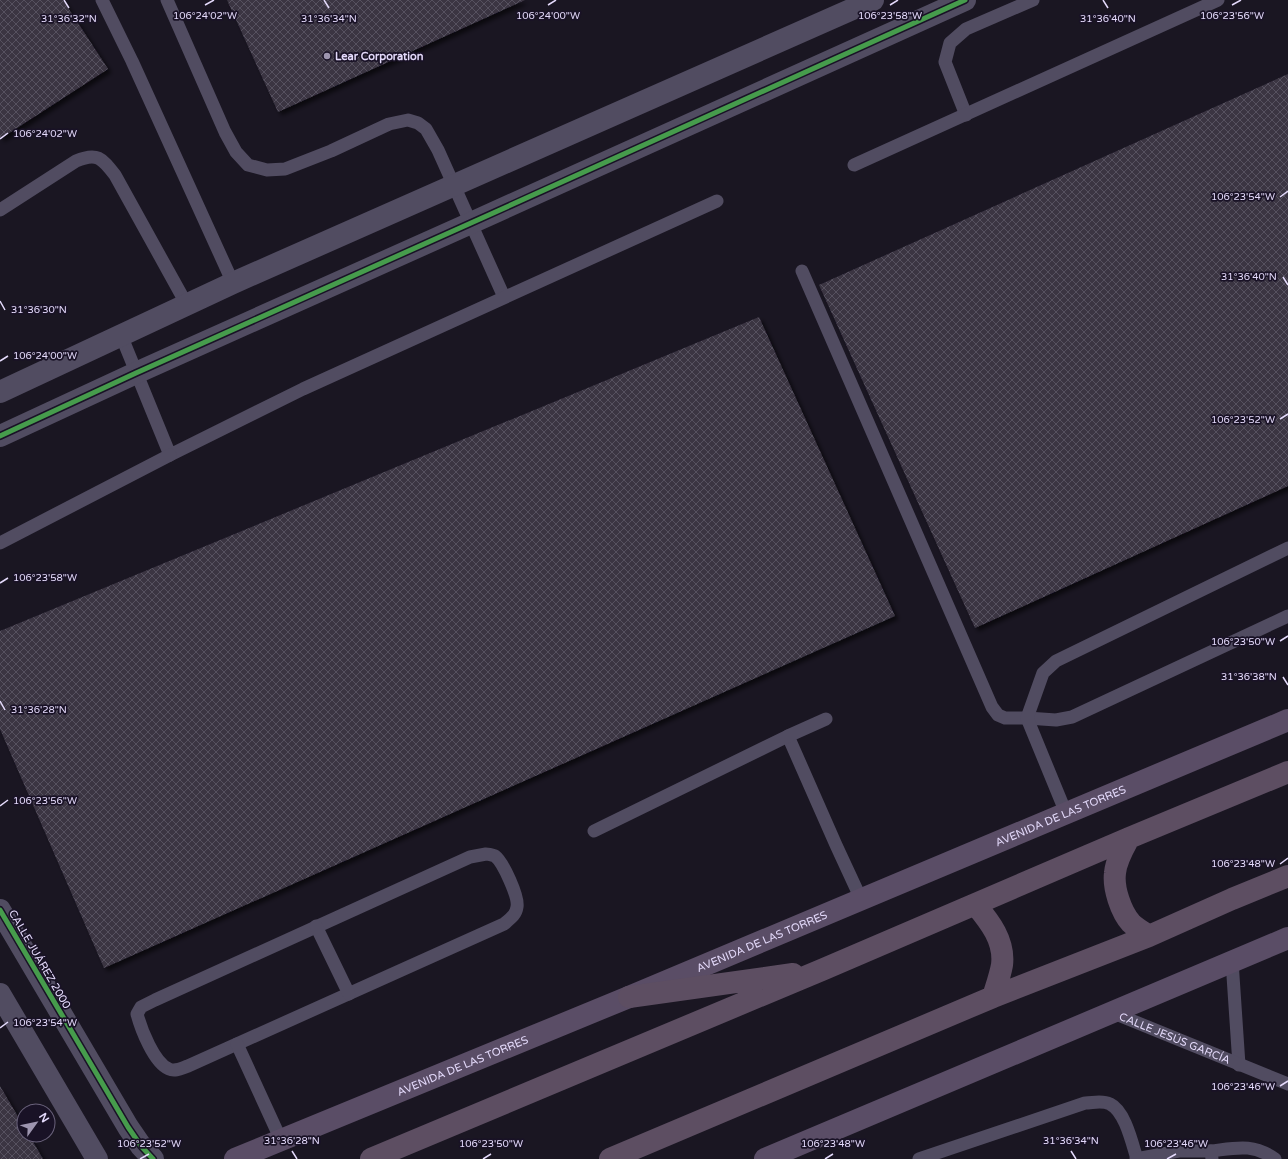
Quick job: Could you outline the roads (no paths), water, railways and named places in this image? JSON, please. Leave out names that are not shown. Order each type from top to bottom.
[{"type":"highway","points":[[371,1159],[1288,772]]},
{"type":"highway","points":[[1129,838],[1120,857],[1115,874],[1117,889],[1124,914],[1132,924],[1149,936]]},
{"type":"highway","points":[[610,1159],[993,998],[1149,936],[1288,876]]},
{"type":"highway","points":[[1232,899],[1288,891]]},
{"type":"highway","points":[[975,904],[994,930],[1000,942],[1002,952],[1002,965],[993,998]]},
{"type":"highway","points":[[629,997],[824,969]]},
{"type":"main road","name":"AVENIDA DE LAS TORRES","points":[[235,1159],[629,997],[1288,720]]},
{"type":"main road","points":[[765,1159],[1288,938]]},
{"type":"street","points":[[0,392],[233,283],[873,0]]},
{"type":"street","points":[[0,436],[136,373],[965,0]]},
{"type":"street","name":"CALLE JUÁREZ 2000","points":[[0,910],[128,1127],[141,1146],[153,1159]]},
{"type":"street","points":[[0,994],[97,1159]]},
{"type":"lane","points":[[102,0],[132,61],[233,283]]},
{"type":"lane","points":[[167,0],[225,132],[236,152],[248,165],[267,170],[285,169],[331,151],[389,124],[408,120],[418,123],[426,129],[438,150],[504,297]]},
{"type":"lane","points":[[966,115],[945,62],[950,43],[966,28],[1033,0]]},
{"type":"lane","points":[[854,165],[1218,0]]},
{"type":"lane","points":[[0,210],[76,161],[87,156],[96,156],[104,161],[115,174],[187,305]]},
{"type":"lane","points":[[0,543],[170,454],[303,389],[717,201]]},
{"type":"lane","points":[[802,271],[992,707],[998,714],[1005,718],[1056,720],[1072,717],[1288,616]]},
{"type":"lane","points":[[121,335],[170,454]]},
{"type":"lane","points":[[1066,813],[1027,718],[1043,673],[1056,661],[1288,548]]},
{"type":"lane","points":[[594,831],[788,736],[826,719]]},
{"type":"lane","points":[[788,736],[861,899]]},
{"type":"lane","points":[[486,854],[495,857],[503,867],[516,896],[517,907],[514,916],[504,924],[348,994],[176,1070],[170,1070],[162,1064],[154,1053],[144,1034],[137,1014],[141,1007],[155,1000],[470,857],[486,854]]},
{"type":"lane","points":[[316,926],[348,994]]},
{"type":"lane","name":"CALLE JESÚS GARCÍA","points":[[1232,961],[1239,1065]]},
{"type":"lane","name":"CALLE JESÚS GARCÍA","points":[[1111,1012],[1288,1084]]},
{"type":"lane","points":[[237,1044],[281,1140]]},
{"type":"lane","points":[[918,1159],[1085,1103],[1101,1102],[1110,1104],[1117,1109],[1124,1120],[1136,1159],[1179,1151],[1211,1155],[1242,1148],[1266,1152],[1275,1159]]},
{"type":"place","name":"Lear Corporation","points":[[327,56]]}]
